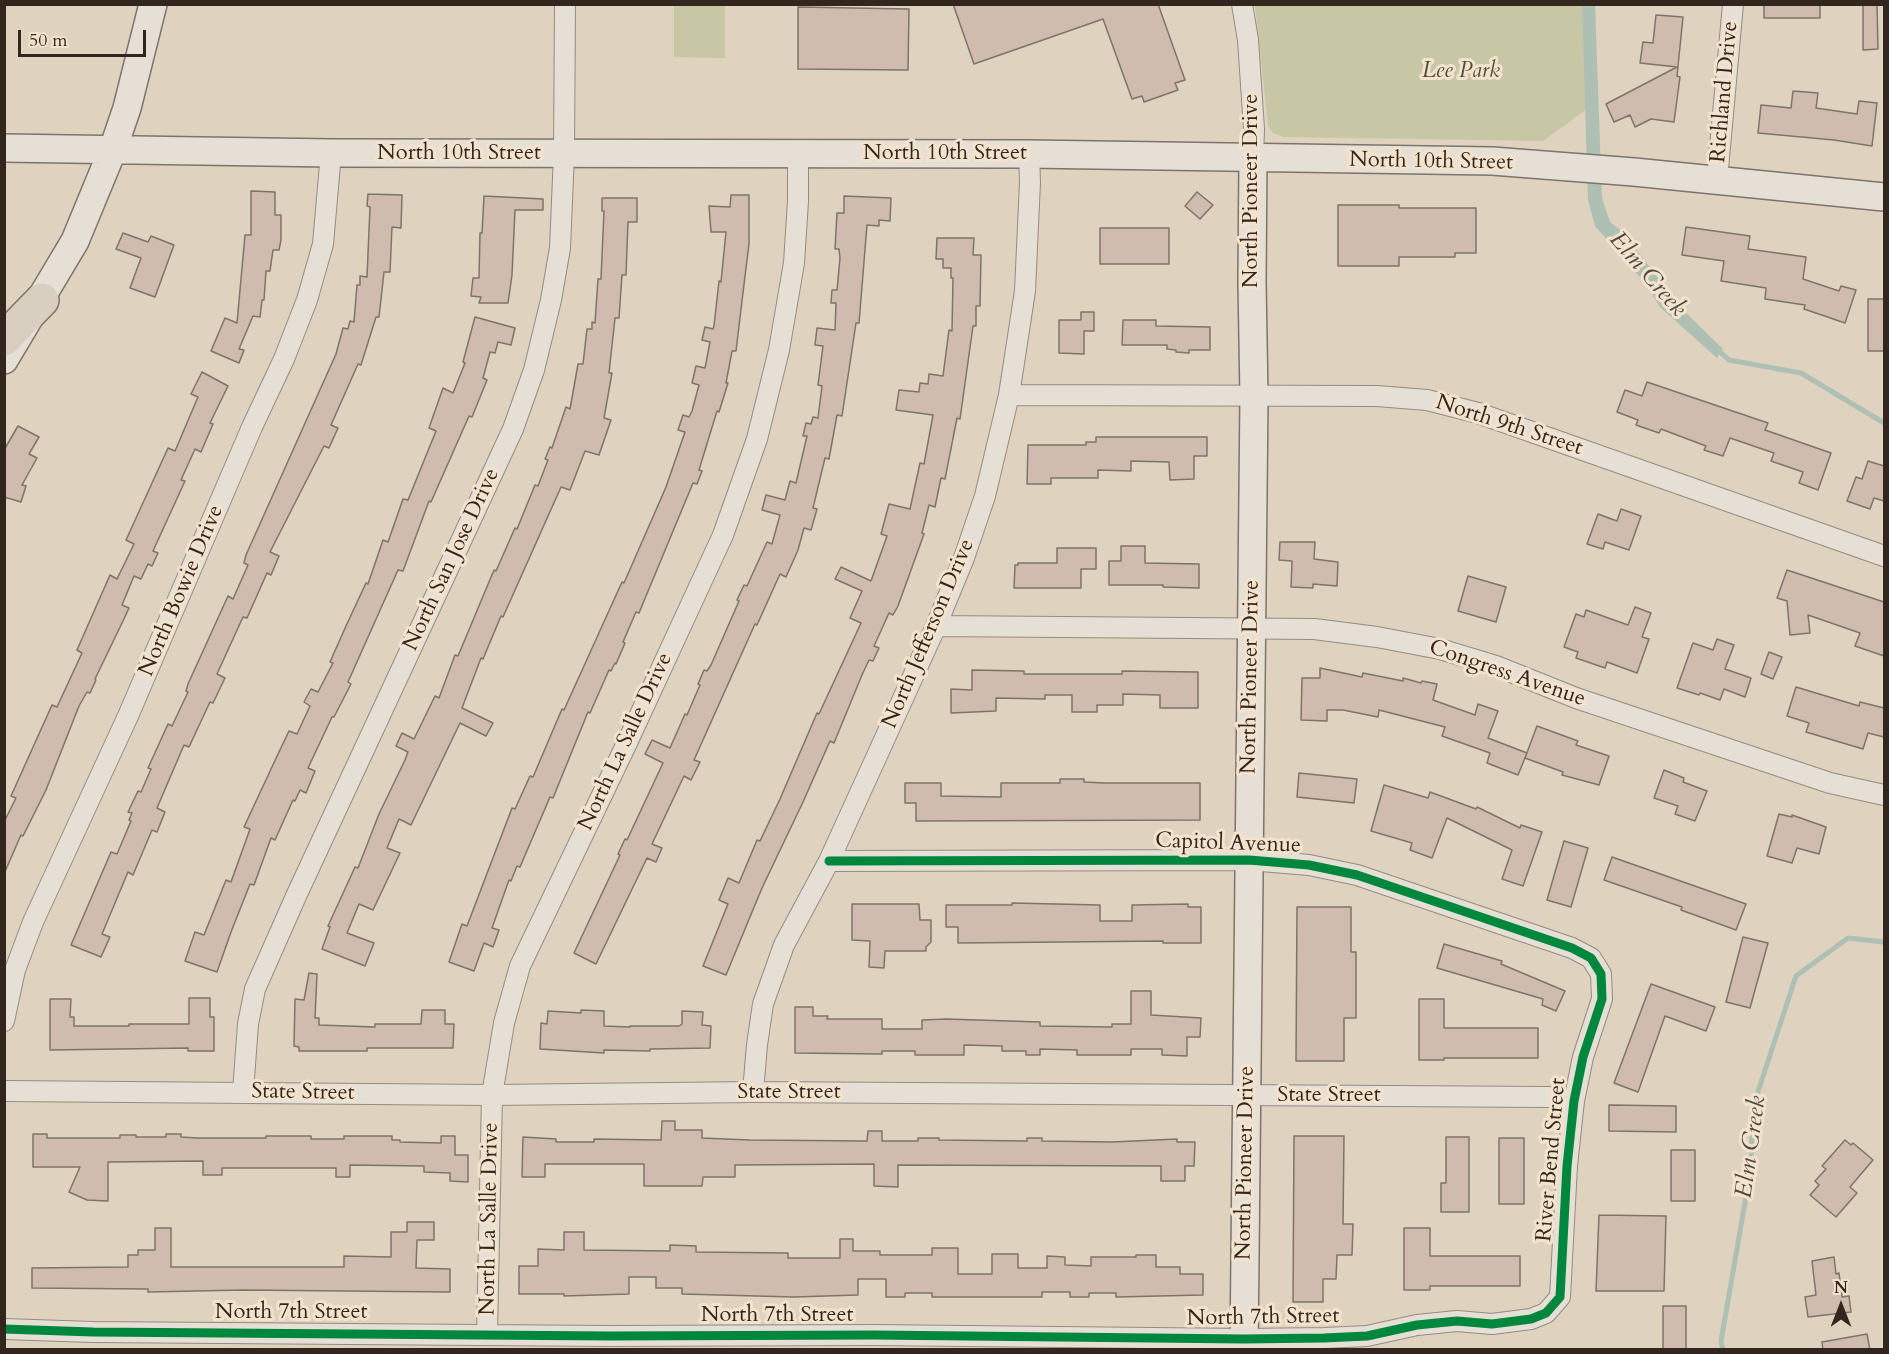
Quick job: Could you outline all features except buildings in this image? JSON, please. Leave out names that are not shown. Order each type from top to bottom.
[{"type":"highway","points":[[4,339],[42,300]]},
{"type":"main road","points":[[4,360],[42,300],[75,241],[113,149],[127,108],[153,4]]},
{"type":"main road","name":"North 10th Street","points":[[4,148],[331,153],[1029,154],[1492,161],[1634,172],[1884,197]]},
{"type":"main road","name":"North Pioneer Drive","points":[[1244,1344],[1254,397],[1253,158]]},
{"type":"street","name":"North San Jose Drive","points":[[243,1092],[248,1024],[255,989],[513,429],[534,370],[551,300],[560,248],[564,154],[565,4]]},
{"type":"street","name":"North Pioneer Drive","points":[[1242,4],[1248,40],[1254,129],[1253,158]]},
{"type":"street","name":"Richland Drive","points":[[1717,180],[1733,4]]},
{"type":"street","name":"North Bowie Drive","points":[[4,1021],[15,970],[33,922],[128,716],[252,427],[284,359],[307,300],[323,244],[331,153]]},
{"type":"street","name":"North La Salle Drive","points":[[487,1334],[492,1095],[504,1023],[520,966],[723,535],[757,439],[779,350],[794,263],[798,154]]},
{"type":"street","name":"North Jefferson Drive","points":[[753,1092],[763,1004],[784,945],[828,861],[936,626],[964,558],[985,496],[1009,395],[1025,291],[1030,193],[1029,154]]},
{"type":"street","name":"North 9th Street","points":[[1009,395],[1377,396],[1427,400],[1478,413],[1884,556]]},
{"type":"street","name":"Congress Avenue","points":[[936,626],[1314,629],[1377,637],[1440,649],[1496,666],[1576,698],[1830,783],[1884,795]]},
{"type":"street","name":"Capitol Avenue","points":[[828,861],[1249,860],[1309,866],[1357,874],[1572,948],[1591,958],[1601,974]]},
{"type":"street","name":"River Bend Street","points":[[1546,1313],[1560,1297],[1574,1101],[1583,1057],[1602,999],[1601,974]]},
{"type":"street","name":"State Street","points":[[4,1090],[492,1095],[753,1092],[1549,1097],[1574,1101]]},
{"type":"street","name":"North 7th Street","points":[[4,1329],[93,1341],[351,1341],[487,1334],[610,1343],[1244,1344],[1367,1336],[1417,1325],[1457,1321],[1492,1324],[1531,1319],[1546,1313]]},
{"type":"green space","points":[[674,5],[725,5],[725,58],[674,57]]},
{"type":"green space","name":"Lee Park","points":[[1255,5],[1586,5],[1587,109],[1543,141],[1284,137],[1273,133],[1268,125]]},
{"type":"water","points":[[1582,5],[1595,5],[1602,198],[1610,222],[1624,233],[1680,307],[1723,349],[1717,358],[1660,307],[1646,284],[1595,226],[1588,200]]},
{"type":"waterway","name":"Elm Creek","points":[[1718,350],[1729,360],[1801,373],[1884,423]]},
{"type":"waterway","name":"Elm Creek","points":[[1723,1350],[1721,1341],[1751,1168],[1753,1107],[1796,976],[1848,938],[1884,942]]},
{"type":"cycle path","points":[[4,1329],[93,1332],[610,1336],[1324,1338],[1367,1336],[1417,1325],[1457,1321],[1492,1324],[1531,1319],[1546,1313],[1560,1297],[1567,1166],[1574,1101],[1583,1057],[1602,999],[1601,974],[1591,958],[1572,948],[1357,875],[1309,865],[1249,860],[829,861]]}]
